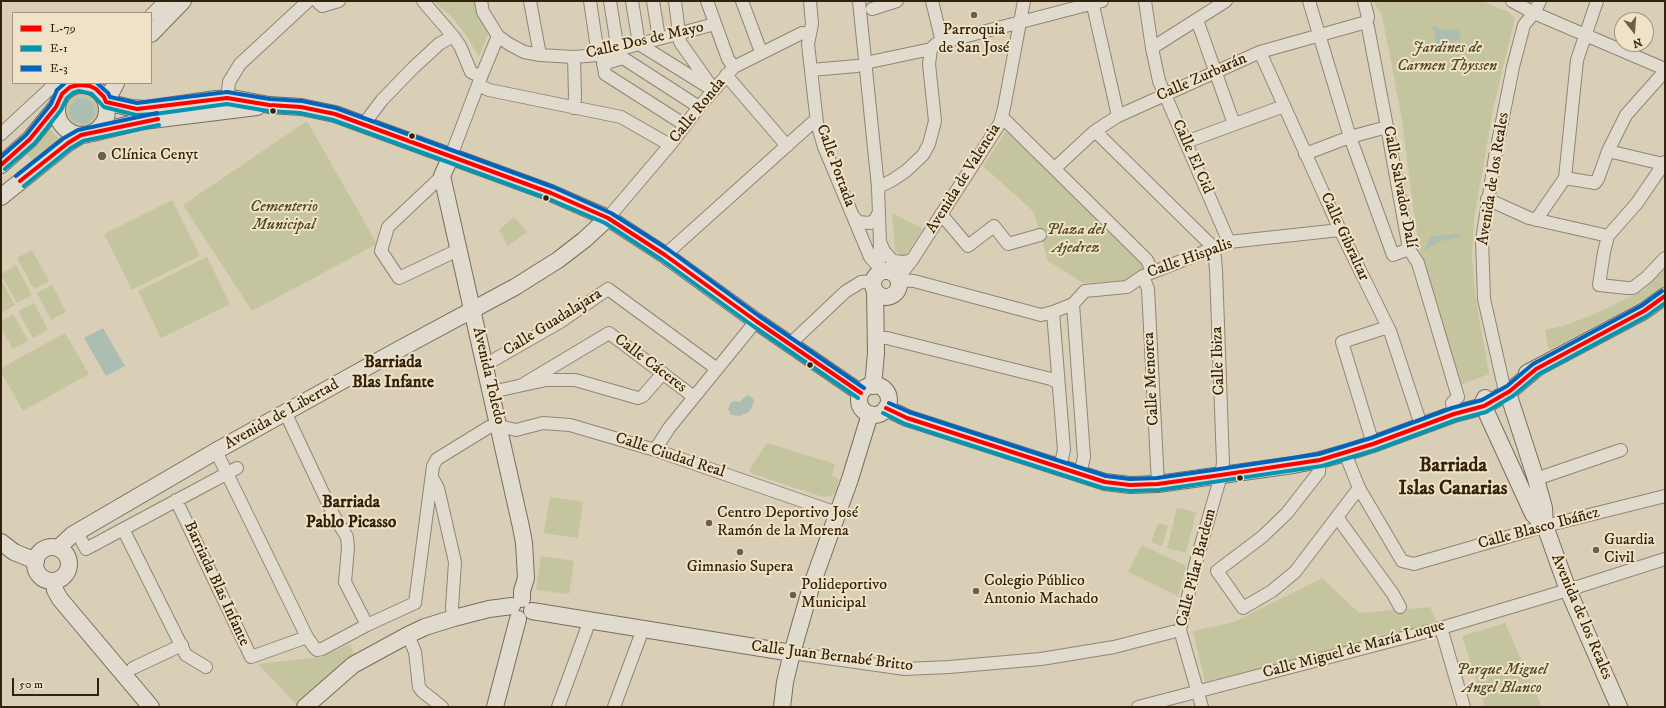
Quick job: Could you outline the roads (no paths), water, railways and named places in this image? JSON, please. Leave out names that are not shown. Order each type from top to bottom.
[{"type":"street","points":[[152,14],[165,1]]},
{"type":"street","points":[[152,33],[183,1]]},
{"type":"street","points":[[179,116],[188,112],[220,106],[226,102],[223,95],[240,64],[308,1]]},
{"type":"street","points":[[317,1],[322,6],[339,1]]},
{"type":"street","points":[[423,1],[460,46],[471,72],[489,90],[621,117],[670,145]]},
{"type":"street","name":"Calle Dos de Mayo","points":[[481,1],[483,12],[498,36],[524,52],[540,55],[601,58],[659,38],[716,24]]},
{"type":"street","points":[[530,1],[540,55]]},
{"type":"street","points":[[590,1],[605,74],[685,125]]},
{"type":"street","points":[[610,1],[618,51]]},
{"type":"street","points":[[632,1],[639,44],[713,90]]},
{"type":"street","points":[[653,1],[659,38]]},
{"type":"street","points":[[675,1],[680,42],[713,90]]},
{"type":"street","points":[[707,1],[728,59],[730,71],[787,146]]},
{"type":"street","points":[[742,1],[762,52]]},
{"type":"street","name":"Calle Portada","points":[[810,1],[812,24],[808,44],[817,123],[824,147],[870,257],[885,280]]},
{"type":"street","points":[[859,1],[861,65],[878,187],[880,243],[885,280],[878,345],[867,390]]},
{"type":"street","points":[[872,9],[897,1]]},
{"type":"street","points":[[932,1],[941,38],[944,42]]},
{"type":"street","name":"Avenida de Valencia","points":[[885,280],[912,260],[1000,123],[1024,1]]},
{"type":"street","name":"Calle El Cid","points":[[1145,1],[1152,48],[1164,95],[1229,242]]},
{"type":"street","points":[[1152,48],[1226,1]]},
{"type":"street","points":[[1309,1],[1350,137],[1394,255],[1410,249]]},
{"type":"street","name":"Calle Salvador Dalí","points":[[1364,1],[1368,16],[1366,24],[1368,27],[1410,249],[1418,263],[1458,397],[1452,403],[1452,414]]},
{"type":"street","points":[[1512,1],[1534,13],[1665,70],[1626,115],[1608,151],[1598,179],[1595,183],[1565,178]]},
{"type":"street","name":"Avenida de los Reales","points":[[1540,1],[1534,13],[1524,25],[1513,67],[1487,199],[1482,240],[1484,299],[1496,394],[1533,514],[1545,526]]},
{"type":"street","points":[[1536,220],[1565,178],[1577,60],[1587,35],[1597,1]]},
{"type":"street","points":[[812,70],[861,65],[931,49],[936,44],[1096,2],[1118,116]]},
{"type":"street","points":[[1196,20],[1234,124]]},
{"type":"street","name":"Calle Zurbarán","points":[[1055,168],[1095,131],[1118,116],[1260,52],[1363,23],[1366,24]]},
{"type":"street","name":"Calle Ronda","points":[[608,218],[730,71],[762,52],[802,33],[810,34]]},
{"type":"street","points":[[364,124],[382,100],[413,68],[439,44],[453,36]]},
{"type":"street","points":[[458,250],[399,278],[381,251],[388,227],[442,176],[452,156],[498,36]]},
{"type":"street","points":[[878,187],[891,181],[906,171],[924,154],[929,144],[935,120],[929,64],[931,49]]},
{"type":"street","name":"Calle Gibraltar","points":[[1260,52],[1340,230],[1388,327],[1421,425]]},
{"type":"street","points":[[574,57],[574,108]]},
{"type":"street","points":[[601,58],[623,58],[699,107]]},
{"type":"street","points":[[1,134],[55,84]]},
{"type":"street","points":[[1,165],[30,139],[56,107],[59,98],[66,90],[81,84],[96,89],[100,92],[106,102],[130,108],[146,109],[223,95],[269,105],[301,107],[335,114],[561,197],[608,218],[665,256],[790,344],[867,390]]},
{"type":"street","points":[[1,197],[68,143],[87,134],[103,123],[106,116],[106,102],[115,84]]},
{"type":"street","points":[[56,107],[58,121],[62,127],[68,131],[87,134],[143,121],[269,105]]},
{"type":"street","points":[[1186,142],[1284,106]]},
{"type":"street","name":"Calle Menorca","points":[[1002,117],[1147,260],[1158,484]]},
{"type":"street","points":[[665,256],[812,123],[817,123]]},
{"type":"street","points":[[1306,154],[1350,137],[1387,127]]},
{"type":"street","points":[[1095,131],[1214,248]]},
{"type":"street","points":[[1608,151],[1664,163],[1637,203],[1608,236],[1599,285],[1633,288],[1647,277],[1665,258]]},
{"type":"street","name":"Avenida Toledo","points":[[442,176],[524,543],[526,578],[522,591],[521,609],[495,707]]},
{"type":"street","points":[[1487,199],[1536,220],[1608,236]]},
{"type":"street","points":[[854,217],[858,222],[870,223],[875,220],[879,212]]},
{"type":"street","points":[[941,214],[968,246],[994,226],[1008,244],[1040,235]]},
{"type":"street","name":"Avenida de Libertad","points":[[58,548],[72,535],[216,451],[515,287],[558,260],[584,240],[608,218]]},
{"type":"street","name":"Calle Hispalis","points":[[1073,304],[1085,291],[1127,287],[1147,274],[1229,242],[1340,230]]},
{"type":"street","points":[[880,243],[884,252],[893,261],[904,262],[912,260]]},
{"type":"street","name":"Calle Ibiza","points":[[1214,248],[1223,463],[1221,475]]},
{"type":"street","points":[[790,344],[845,292],[861,282],[885,280],[914,281],[1041,315],[1073,304],[1084,457],[1080,474]]},
{"type":"street","name":"Calle Guadalajara","points":[[485,365],[560,322],[608,289],[717,369]]},
{"type":"street","points":[[886,408],[907,418],[1105,482],[1130,485],[1158,484],[1221,475],[1320,460],[1373,444],[1452,414],[1496,394],[1536,369],[1644,310],[1665,296]]},
{"type":"street","points":[[1053,312],[1064,450],[1060,467]]},
{"type":"street","points":[[655,450],[669,428],[756,321]]},
{"type":"street","points":[[1373,444],[1342,342],[1388,327]]},
{"type":"street","name":"Calle Cáceres","points":[[522,385],[609,333],[663,372],[694,397]]},
{"type":"street","points":[[878,345],[887,338],[1051,379],[1058,383]]},
{"type":"street","points":[[491,392],[546,380],[575,380],[638,398],[643,396],[663,372]]},
{"type":"street","points":[[878,386],[885,391],[889,399],[886,408],[879,414],[870,414],[862,410],[859,398],[867,390],[878,386]]},
{"type":"street","name":"Avenida de los Reales","points":[[1496,394],[1536,479],[1544,508],[1545,526],[1568,590],[1619,707]]},
{"type":"street","points":[[285,412],[334,516],[347,536],[348,548],[345,582],[367,625]]},
{"type":"street","points":[[782,707],[785,682],[792,653],[811,587],[850,479],[870,414]]},
{"type":"street","name":"Calle Ciudad Real","points":[[499,426],[516,430],[543,423],[570,425],[655,450],[837,513]]},
{"type":"street","points":[[216,451],[232,471],[307,637],[317,650],[322,649],[367,625],[415,603],[433,466],[437,459],[488,427],[499,426]]},
{"type":"street","points":[[1536,479],[1621,450]]},
{"type":"street","points":[[1195,566],[1216,571],[1243,608],[1272,591],[1295,572],[1359,488],[1345,453]]},
{"type":"street","points":[[1216,571],[1262,537],[1287,513],[1318,472],[1320,460]]},
{"type":"street","points":[[77,532],[86,549],[232,471]]},
{"type":"street","name":"Calle Pilar Bardem","points":[[1202,707],[1180,630],[1195,566],[1221,475]]},
{"type":"street","points":[[432,477],[438,488],[455,562],[452,608],[454,618]]},
{"type":"street","name":"Calle Blasco Ibáñez","points":[[1359,488],[1402,561],[1414,564],[1545,526],[1665,496]]},
{"type":"street","name":"Barriada Blas Infante","points":[[176,500],[251,657],[307,637]]},
{"type":"street","points":[[1337,517],[1393,594],[1400,607]]},
{"type":"street","points":[[123,529],[186,655],[206,667]]},
{"type":"street","points":[[1,542],[14,552],[36,561]]},
{"type":"street","points":[[47,548],[58,548],[66,554],[69,564],[66,573],[54,580],[44,578],[40,575],[36,566],[38,555],[47,548]]},
{"type":"street","name":"Calle Miguel de María Luque","points":[[1138,707],[1442,628],[1665,559]]},
{"type":"street","points":[[54,580],[55,590],[60,599],[151,707]]},
{"type":"street","name":"Calle Juan Bernabé Britto","points":[[305,707],[353,665],[408,635],[431,625],[489,609],[521,609],[792,653],[905,669],[949,667],[1041,659],[1114,647],[1180,630]]},
{"type":"street","points":[[558,707],[590,620]]},
{"type":"street","points":[[614,707],[643,628]]},
{"type":"street","points":[[1442,628],[1464,707]]},
{"type":"street","points":[[408,635],[415,652],[419,687],[442,707]]},
{"type":"street","points":[[133,668],[182,645]]},
{"type":"place","name":"Parroquia de San José","points":[[974,15]]},
{"type":"place","name":"Clínica Cenyt","points":[[102,156]]},
{"type":"place","name":"Centro Deportivo José Ramón de la Morena","points":[[709,523]]},
{"type":"place","name":"Guardia Civil","points":[[1596,550]]},
{"type":"place","name":"Gimnasio Supera","points":[[740,552]]},
{"type":"place","name":"Colegio Público Antonio Machado","points":[[976,591]]},
{"type":"place","name":"Polideportivo Municipal","points":[[793,595]]},
{"type":"district","name":"Barriada Blas Infante","points":[[393,373]]},
{"type":"district","name":"Barriada Islas Canarias","points":[[1453,478]]},
{"type":"district","name":"Barriada Pablo Picasso","points":[[351,513]]},
{"type":"park label","name":"Jardines de Carmen Thyssen","points":[[1447,58]]},
{"type":"park label","name":"Cementerio Municipal","points":[[284,217]]},
{"type":"park label","name":"Plaza del Ajedrez","points":[[1076,240]]},
{"type":"park label","name":"Parque Miguel Angel Blanco","points":[[1502,680]]}]
